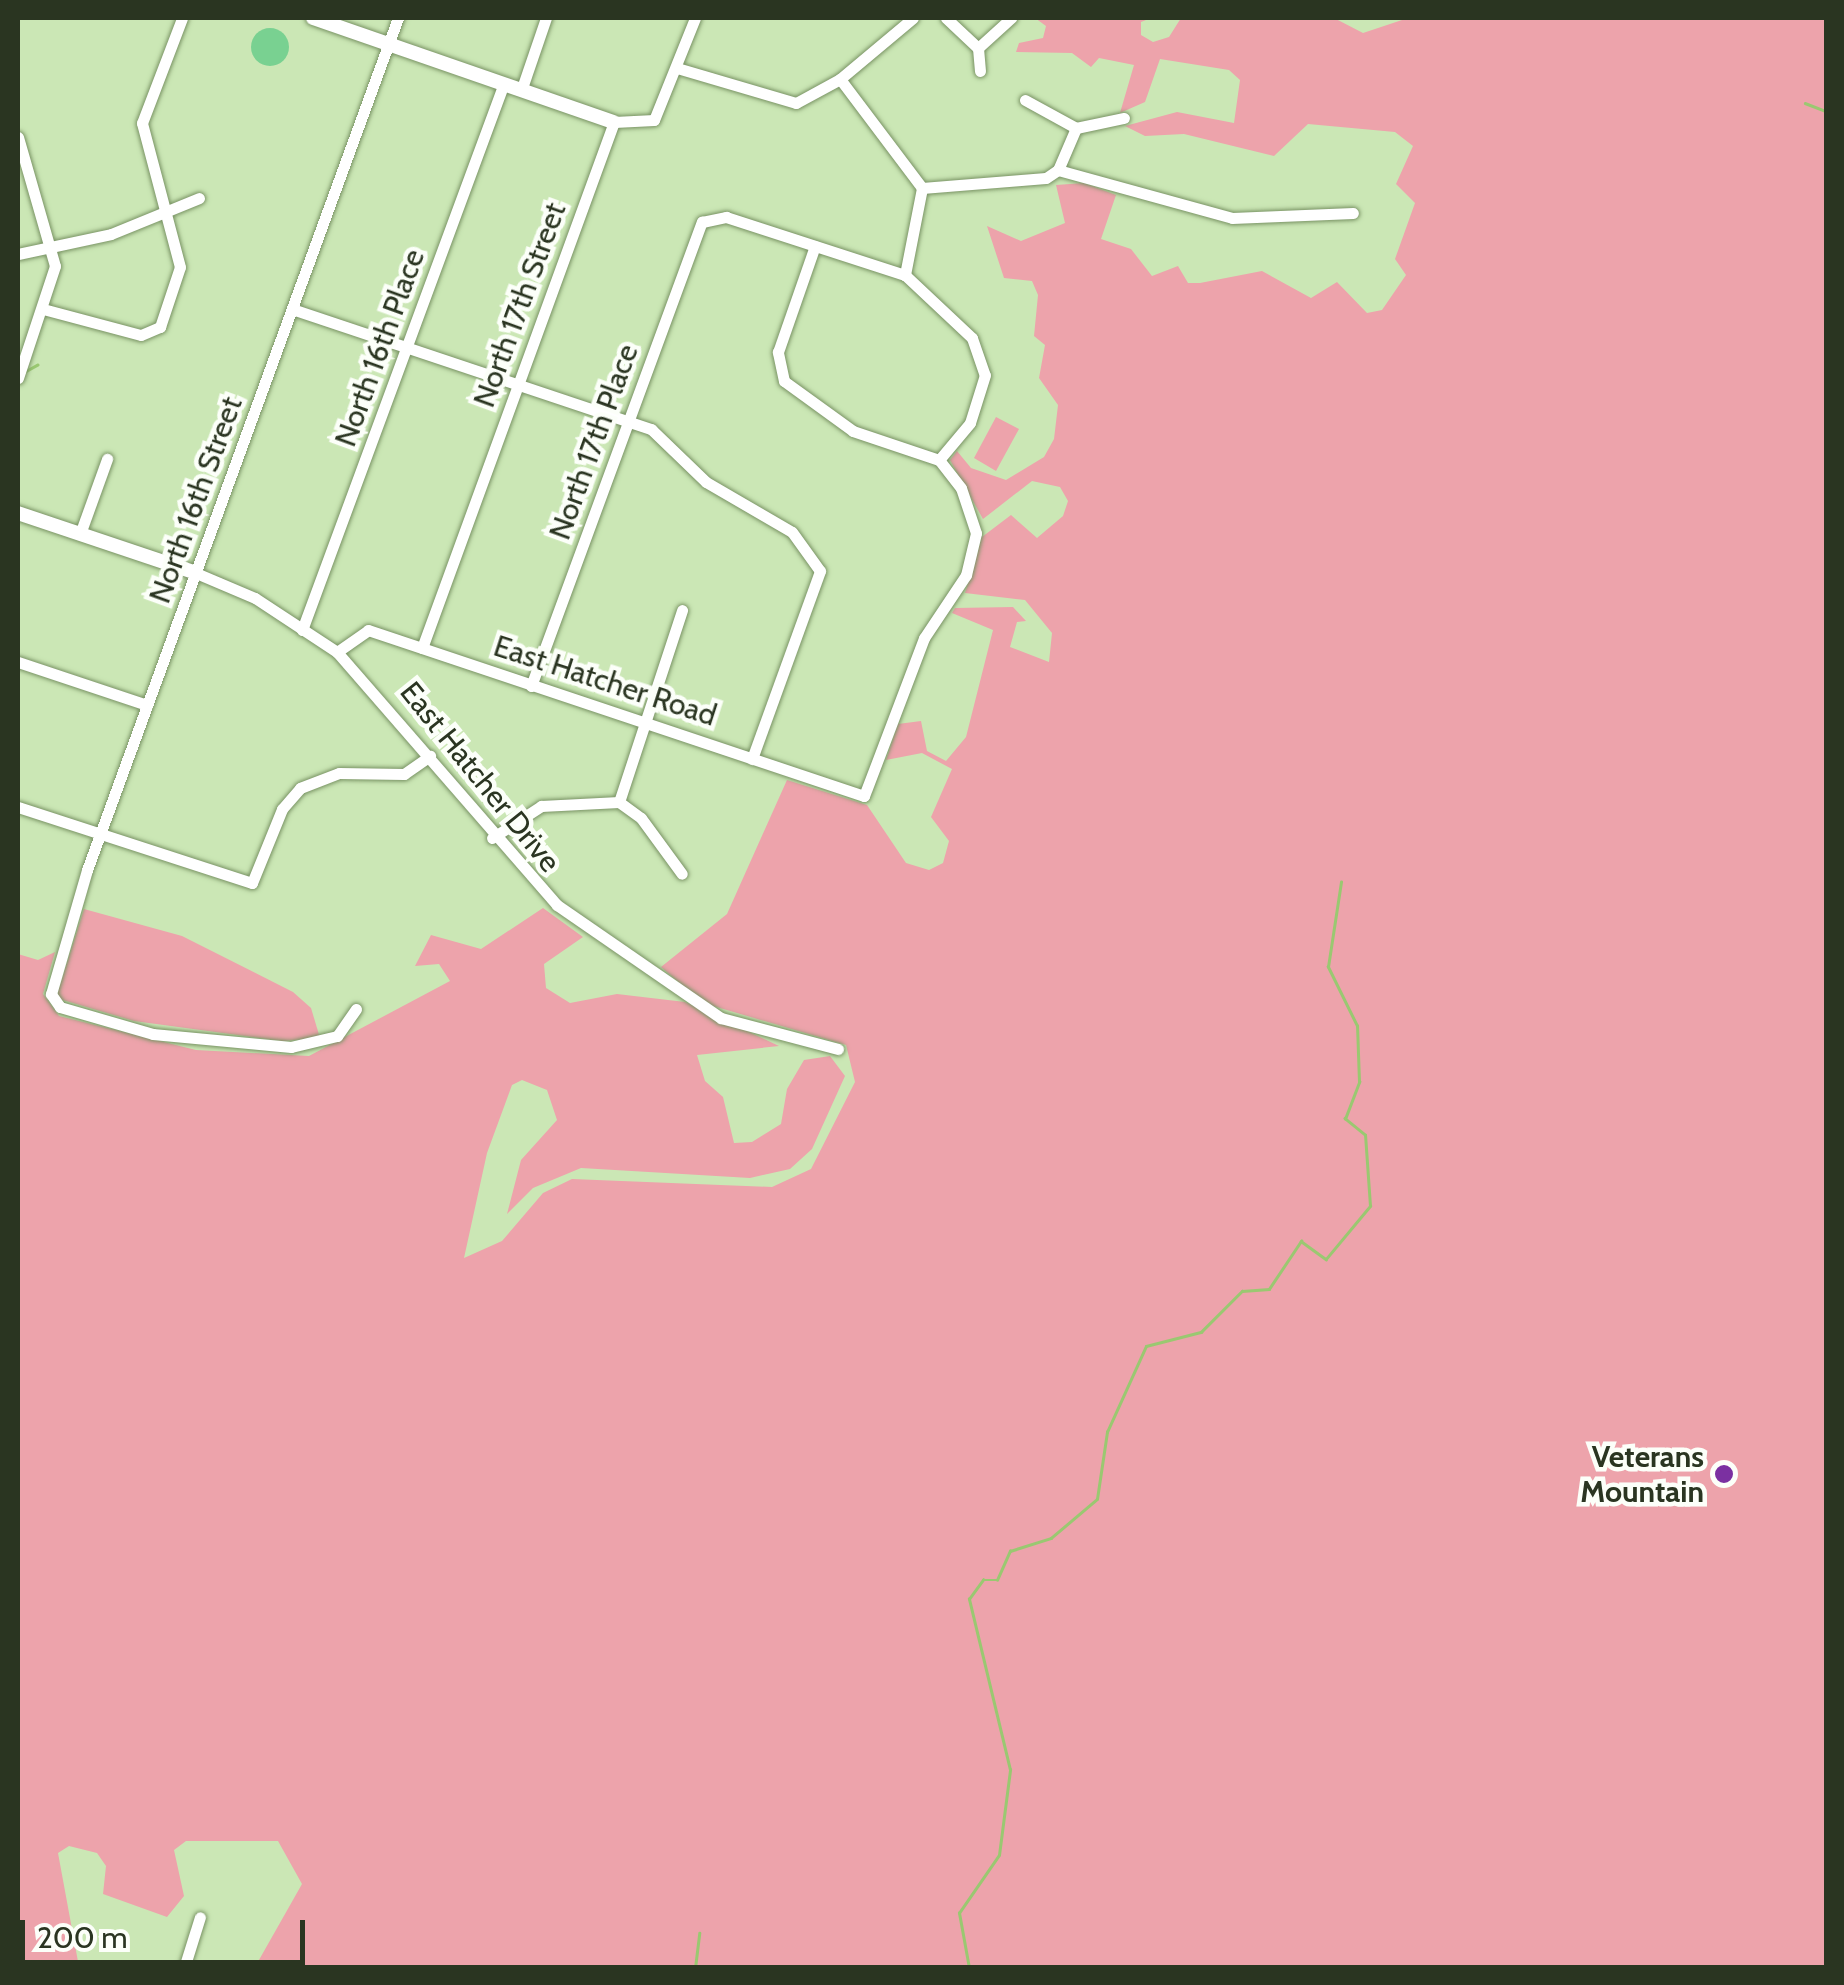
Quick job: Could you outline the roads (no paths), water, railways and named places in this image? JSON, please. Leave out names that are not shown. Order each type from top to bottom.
[{"type":"street","points":[[43,309],[154,336],[180,267],[142,123],[182,18]]},
{"type":"street","points":[[313,18],[614,122],[654,120],[694,18]]},
{"type":"street","name":"North 16th Street","points":[[356,1009],[337,1036],[291,1047],[152,1034],[54,1003],[100,834],[398,18]]},
{"type":"street","points":[[522,88],[546,18]]},
{"type":"street","points":[[677,68],[784,102],[840,79],[913,18]]},
{"type":"street","points":[[946,18],[978,48],[980,71]]},
{"type":"street","points":[[978,48],[1011,18]]},
{"type":"street","points":[[840,79],[922,188],[905,275]]},
{"type":"street","name":"North 16th Place","points":[[302,630],[504,83]]},
{"type":"street","points":[[1025,100],[1076,128],[1124,118]]},
{"type":"street","name":"North 17th Street","points":[[422,648],[614,122]]},
{"type":"street","points":[[922,188],[1046,178],[1058,170],[1076,128]]},
{"type":"street","points":[[18,138],[51,250],[54,276],[18,378]]},
{"type":"street","points":[[1058,170],[1232,218],[1352,213]]},
{"type":"street","points":[[18,254],[51,250],[166,215],[198,198]]},
{"type":"street","name":"North 17th Place","points":[[530,686],[707,217],[816,246]]},
{"type":"street","points":[[816,246],[905,275],[972,338],[985,374],[970,423],[938,460],[853,430],[784,381],[778,352],[816,246]]},
{"type":"street","points":[[292,309],[628,420],[663,436],[722,493],[789,530],[820,567],[752,759]]},
{"type":"street","points":[[80,534],[108,459]]},
{"type":"street","name":"East Hatcher Road","points":[[337,652],[358,630],[864,796],[924,638],[974,548],[969,505],[938,460]]},
{"type":"street","points":[[18,513],[196,573]]},
{"type":"street","name":"East Hatcher Drive","points":[[196,573],[337,652],[430,756],[492,838],[556,905],[721,1018],[838,1049]]},
{"type":"street","points":[[619,802],[682,610]]},
{"type":"street","points":[[18,662],[146,705]]},
{"type":"street","points":[[18,807],[252,883],[282,810],[300,788],[339,774],[404,774],[430,756]]},
{"type":"street","points":[[492,838],[541,806],[619,802],[641,818],[682,874]]},
{"type":"street","points":[[184,1968],[200,1917]]},
{"type":"waterway","points":[[1805,103],[1826,111]]},
{"type":"waterway","points":[[26,371],[37,365]]},
{"type":"waterway","points":[[969,1968],[959,1913],[999,1855],[1010,1770],[969,1599],[983,1580],[997,1580],[1010,1551],[1051,1538],[1097,1499],[1107,1432],[1146,1346],[1201,1332],[1242,1291],[1269,1289],[1301,1241],[1326,1259],[1370,1206],[1365,1135],[1345,1119],[1359,1082],[1357,1026],[1328,967],[1341,882]]},
{"type":"waterway","points":[[695,1968],[699,1933]]},
{"type":"place","name":"Veterans Mountain","points":[[1724,1474]]}]
